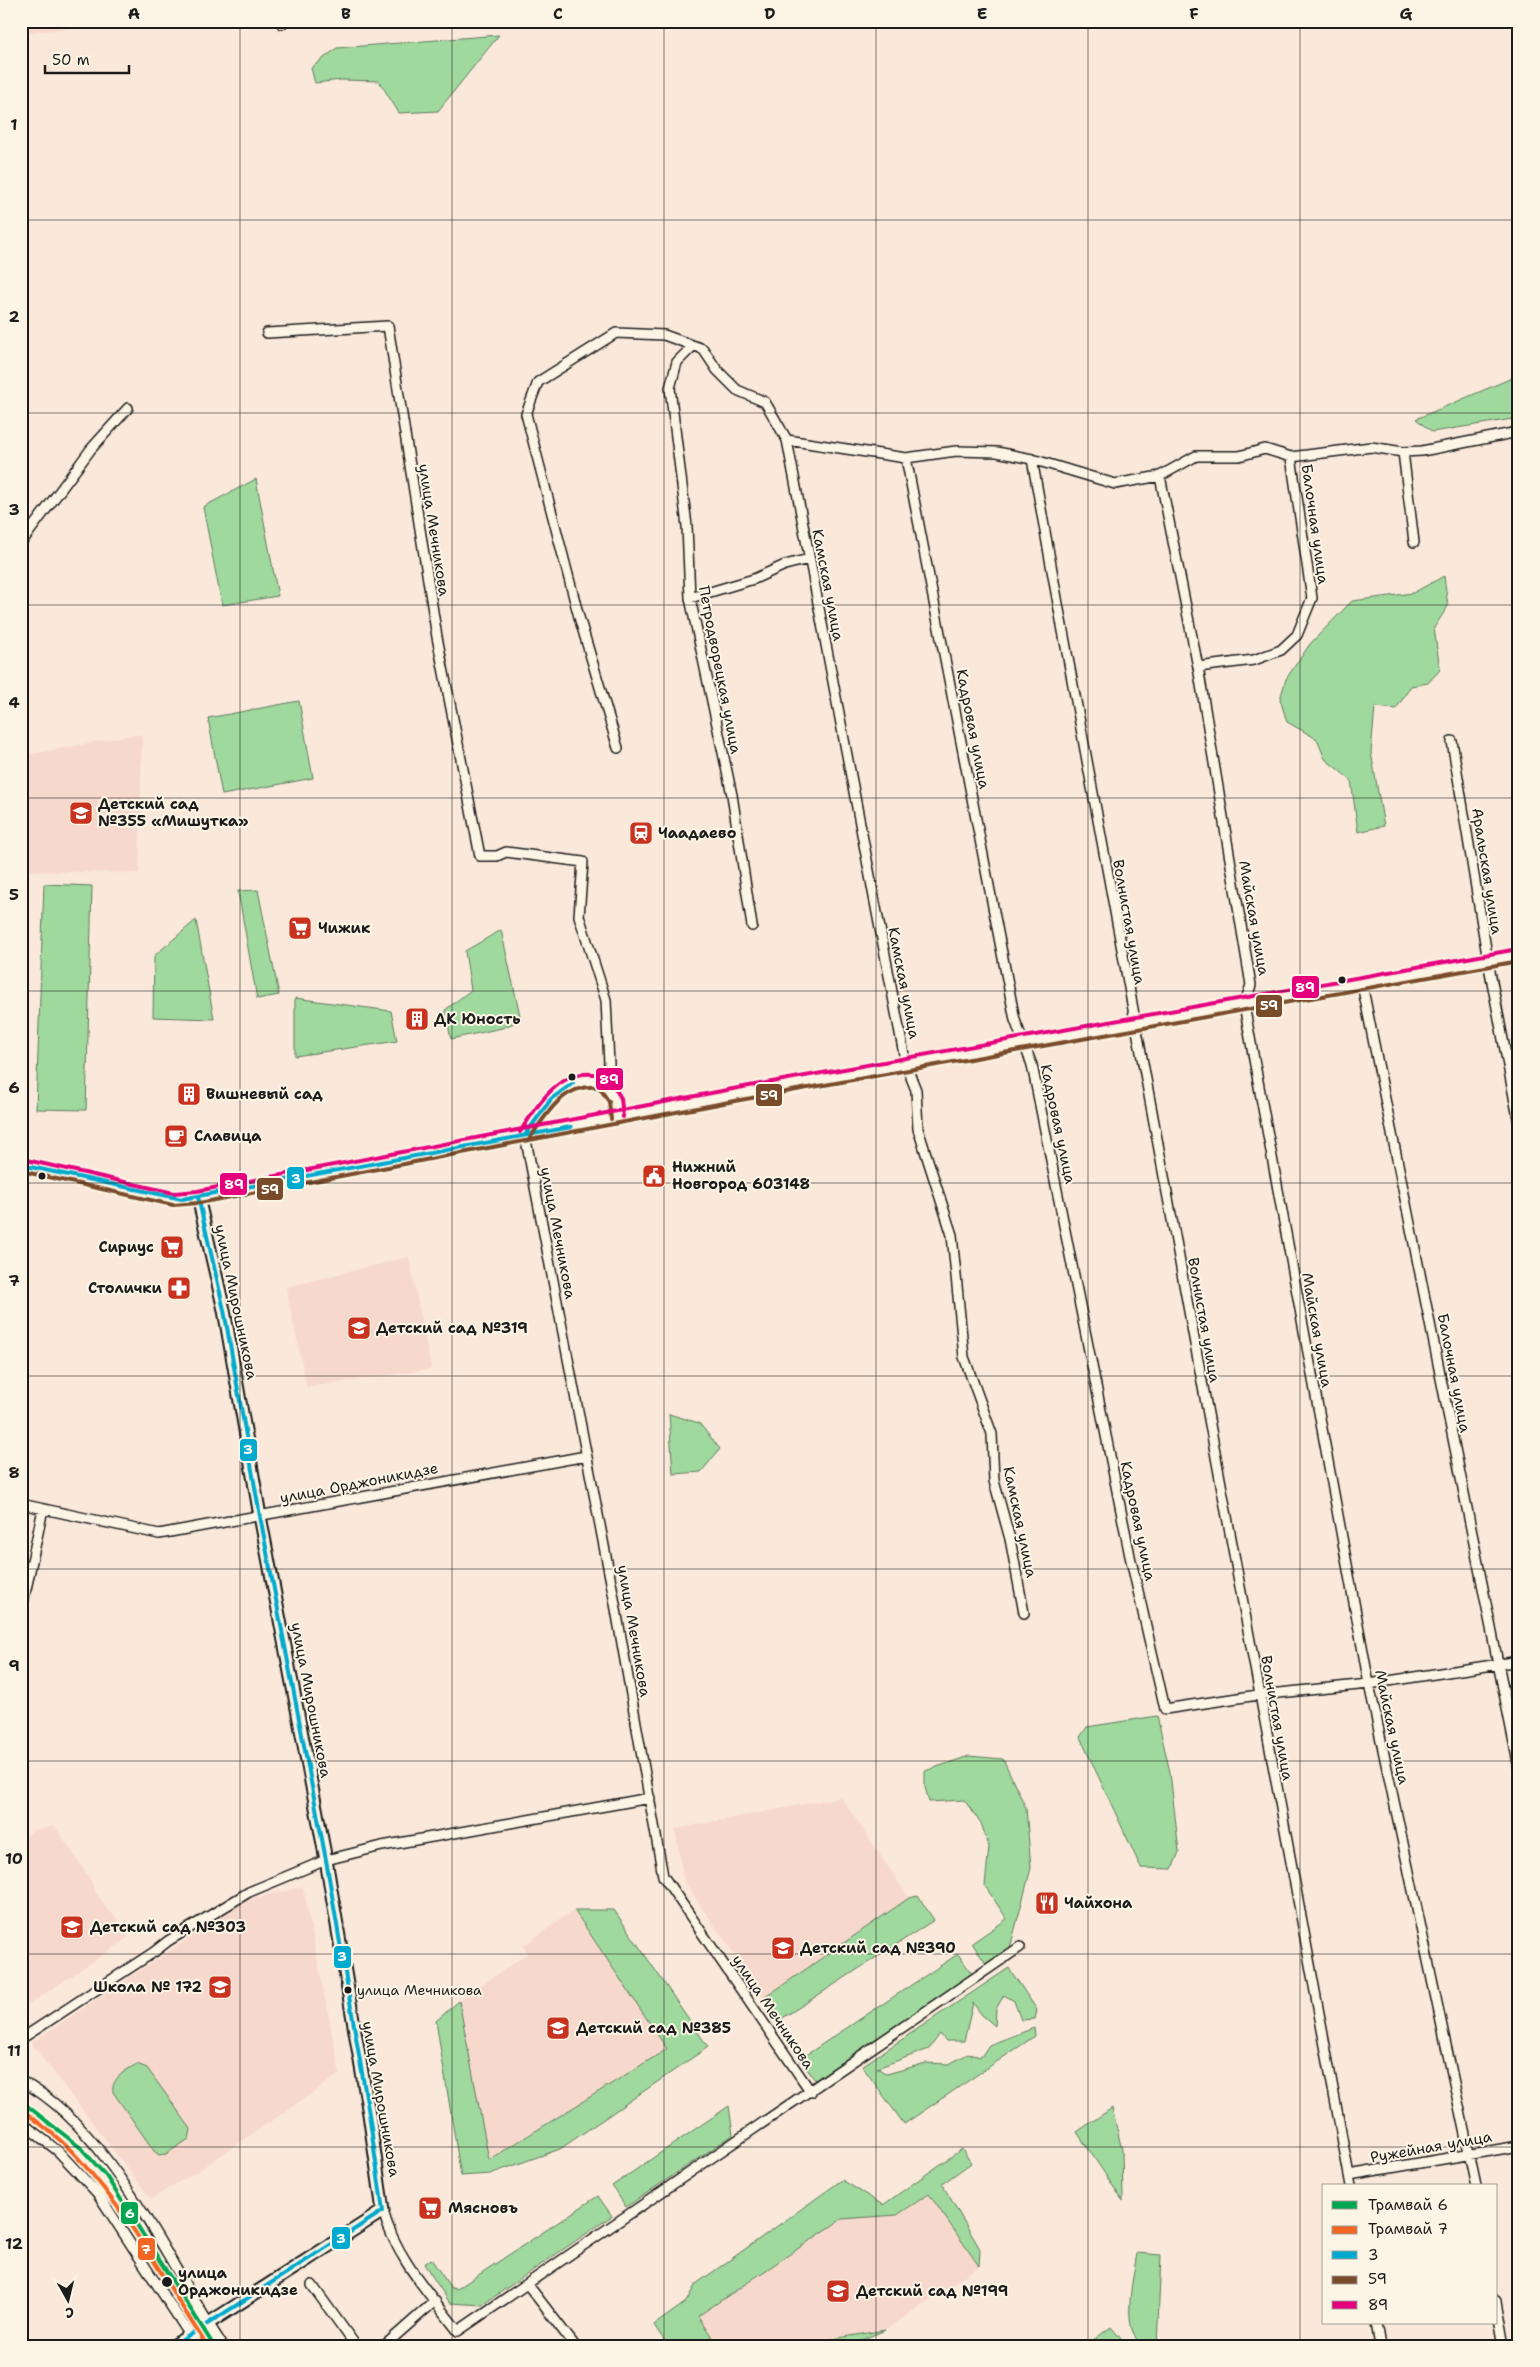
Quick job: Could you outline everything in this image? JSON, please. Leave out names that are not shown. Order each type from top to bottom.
[{"type":"street","name":"улица Мечникова","points":[[267,333],[388,326],[437,637],[480,856],[497,856],[506,852],[583,862],[579,916],[606,1000],[609,1064],[603,1081]]},
{"type":"street","name":"Камская улица","points":[[618,748],[579,617],[526,414],[538,382],[616,333],[664,335],[703,349],[717,370],[737,390],[765,402],[787,440],[906,1065],[916,1090],[918,1129],[952,1235],[964,1357],[992,1434],[994,1481],[1010,1539],[1024,1613]]},
{"type":"street","name":"Петродворецкая улица","points":[[693,346],[677,362],[670,388],[688,526],[690,598],[732,796],[752,926]]},
{"type":"street","points":[[21,543],[91,449],[128,408]]},
{"type":"street","points":[[787,440],[906,458],[956,451],[997,452],[1032,459],[1115,484],[1160,476],[1196,456],[1239,456],[1265,449],[1292,457],[1371,447],[1403,452],[1422,451],[1518,435]]},
{"type":"street","points":[[1403,452],[1414,542]]},
{"type":"street","name":"Балочная улица","points":[[1198,667],[1254,660],[1281,650],[1297,635],[1312,598],[1292,457]]},
{"type":"street","name":"Кадровая улица","points":[[906,458],[1015,1020],[1032,1064],[1130,1556],[1164,1709],[1258,1696]]},
{"type":"street","name":"Волнистая улица","points":[[1032,459],[1133,1023],[1185,1292],[1258,1696],[1351,2184]]},
{"type":"street","name":"Майская улица","points":[[1160,476],[1198,667],[1251,985],[1244,1005],[1369,1684],[1471,2154],[1476,2184]]},
{"type":"street","points":[[690,598],[754,579],[785,565],[809,559]]},
{"type":"street","name":"Аральская улица","points":[[1452,741],[1488,961],[1519,1123]]},
{"type":"street","points":[[21,1165],[174,1199],[198,1197],[1022,1042],[1244,1005],[1519,955]]},
{"type":"street","name":"Балочная улица","points":[[1362,984],[1519,1768]]},
{"type":"street","points":[[525,1135],[549,1100],[562,1088],[582,1080],[603,1081],[615,1100],[617,1118]]},
{"type":"street","name":"улица Мечникова","points":[[525,1135],[650,1798],[663,1876],[811,2092]]},
{"type":"street","name":"улица Мирошникова","points":[[198,1197],[226,1320],[260,1516],[326,1860],[370,2114],[383,2211]]},
{"type":"street","name":"улица Орджоникидзе","points":[[21,1504],[159,1534],[586,1456]]},
{"type":"street","points":[[21,1613],[43,1509]]},
{"type":"street","points":[[1258,1696],[1369,1684],[1500,1666],[1519,1661]]},
{"type":"street","points":[[21,2039],[168,1941],[241,1897],[326,1860],[382,1846],[650,1798]]},
{"type":"street","name":"улица Мечникова","points":[[383,2211],[389,2232],[401,2257],[458,2331],[811,2092],[1020,1947]]},
{"type":"street","points":[[21,2081],[44,2092],[83,2131],[121,2179],[223,2346]]},
{"type":"street","points":[[21,2122],[58,2151],[98,2194],[193,2333],[197,2346]]},
{"type":"street","name":"Ружейная улица","points":[[1349,2175],[1519,2146]]},
{"type":"street","points":[[173,2346],[383,2211]]},
{"type":"street","points":[[312,2285],[356,2346]]},
{"type":"street","points":[[528,2285],[575,2346]]},
{"type":"street","points":[[384,2346],[435,2302]]},
{"type":"street","points":[[1498,2312],[1504,2346]]},
{"type":"street","points":[[1376,2324],[1380,2346]]},
{"type":"shaded area","points":[[21,21],[137,21],[137,22],[21,33]]},
{"type":"shaded area","name":"Детский сад №355 «Мишутка»","points":[[133,735],[142,735],[139,873],[21,871],[21,756]]},
{"type":"shaded area","name":"Детский сад №319","points":[[409,1257],[431,1369],[307,1387],[286,1287]]},
{"type":"shaded area","name":"Детский сад №390","points":[[841,1797],[909,1898],[764,1998],[684,1881],[675,1829]]},
{"type":"shaded area","name":"Детский сад №303","points":[[55,1826],[92,1882],[93,1888],[107,1909],[115,1916],[129,1937],[21,2010],[21,1839],[35,1830]]},
{"type":"shaded area","name":"Школа № 172","points":[[303,1887],[340,2074],[201,2169],[151,2199],[31,2043],[246,1900]]},
{"type":"shaded area","name":"Детский сад №385","points":[[574,1910],[667,2049],[488,2160],[459,2001],[528,1953],[523,1946]]},
{"type":"shaded area","name":"Детский сад №199","points":[[930,2194],[979,2266],[885,2330],[827,2340],[818,2346],[718,2346],[698,2317],[842,2219],[897,2215]]},
{"type":"green space","points":[[499,35],[438,111],[399,113],[379,81],[341,80],[315,83],[311,68],[337,48]]},
{"type":"green space","points":[[1519,375],[1519,418],[1432,432],[1416,419]]},
{"type":"green space","points":[[256,479],[278,596],[222,605],[203,507]]},
{"type":"green space","points":[[1444,576],[1448,606],[1434,628],[1440,670],[1428,683],[1411,686],[1396,709],[1375,707],[1371,752],[1384,826],[1358,832],[1351,780],[1325,759],[1317,739],[1287,722],[1280,699],[1286,679],[1310,644],[1352,601],[1413,593]]},
{"type":"green space","points":[[299,701],[313,778],[222,795],[208,718]]},
{"type":"green space","points":[[44,884],[92,886],[86,1110],[36,1109]]},
{"type":"green space","points":[[258,890],[279,995],[257,999],[238,891]]},
{"type":"green space","points":[[196,920],[214,1019],[153,1017],[154,956]]},
{"type":"green space","points":[[501,930],[521,1020],[502,1028],[451,1039],[445,1010],[471,990],[465,951]]},
{"type":"green space","points":[[295,998],[391,1011],[397,1041],[295,1056]]},
{"type":"green space","points":[[669,1414],[699,1423],[720,1449],[701,1472],[673,1474]]},
{"type":"green space","points":[[1157,1716],[1170,1772],[1179,1852],[1172,1869],[1141,1868],[1080,1737],[1087,1727]]},
{"type":"green space","points":[[969,1756],[1003,1759],[1026,1808],[1031,1868],[1010,1948],[986,1964],[972,1943],[1007,1919],[985,1886],[989,1847],[981,1823],[964,1800],[929,1802],[925,1787],[925,1771]]},
{"type":"green space","points":[[918,1896],[934,1920],[778,2021],[764,1998],[909,1898]]},
{"type":"green space","points":[[574,1910],[614,1910],[708,2047],[560,2149],[490,2174],[461,2176],[436,2021],[459,2001],[489,2160],[667,2049]]},
{"type":"green space","points":[[958,1954],[972,1974],[815,2080],[800,2059]]},
{"type":"green space","points":[[1009,1968],[1037,2010],[1035,2019],[1021,2020],[1014,2001],[1004,1995],[996,2009],[995,2026],[982,2015],[973,2003],[964,2041],[946,2041],[940,2034],[929,2049],[877,2068],[887,2074],[926,2063],[949,2064],[968,2054],[981,2057],[989,2045],[1034,2028],[1035,2036],[904,2124],[862,2066]]},
{"type":"green space","points":[[137,2064],[147,2068],[191,2129],[189,2139],[166,2154],[159,2155],[154,2151],[113,2092],[114,2083],[117,2079]]},
{"type":"green space","points":[[729,2106],[733,2135],[626,2207],[612,2186]]},
{"type":"green space","points":[[1112,2108],[1122,2150],[1123,2201],[1077,2132]]},
{"type":"green space","points":[[962,2149],[971,2163],[942,2184],[980,2249],[979,2266],[929,2194],[897,2215],[842,2219],[698,2316],[718,2346],[668,2346],[654,2325],[686,2302],[696,2284],[842,2180],[883,2205]]},
{"type":"green space","points":[[598,2196],[612,2216],[482,2305],[450,2303],[424,2264],[431,2259],[451,2288],[457,2289]]},
{"type":"green space","points":[[1137,2253],[1161,2255],[1157,2346],[1146,2346],[1137,2340],[1132,2331],[1130,2304]]},
{"type":"green space","points":[[1111,2327],[1127,2346],[1085,2346]]},
{"type":"green space","points":[[885,2330],[848,2346],[818,2346],[827,2340]]},
{"type":"tram line","name":"6","points":[[21,2101],[81,2148],[106,2176],[214,2346]]},
{"type":"tram line","name":"7","points":[[21,2109],[66,2145],[115,2203],[207,2346]]},
{"type":"transit line","name":"89","points":[[22,1159],[174,1193],[197,1191],[727,1090],[1518,949]]},
{"type":"transit line","name":"59","points":[[21,1171],[173,1205],[199,1203],[729,1102],[1519,961]]},
{"type":"transit line","name":"89","points":[[520,1132],[549,1092],[569,1078],[580,1074],[599,1074],[608,1077],[621,1098],[623,1117]]},
{"type":"transit line","name":"3","points":[[525,1135],[551,1099],[573,1083]]},
{"type":"transit line","name":"59","points":[[530,1138],[558,1102],[566,1095],[587,1087],[599,1087],[609,1102],[611,1119]]},
{"type":"transit line","name":"3","points":[[21,1165],[182,1199],[571,1127]]},
{"type":"transit line","name":"3","points":[[198,1197],[224,1310],[260,1516],[326,1860],[369,2114],[383,2211]]},
{"type":"transit line","name":"3","points":[[173,2346],[383,2211]]},
{"type":"place","name":"Детский сад №355 «Мишутка»","points":[[81,813]]},
{"type":"place","name":"Чаадаево","points":[[641,833]]},
{"type":"place","name":"Чижик","points":[[300,928]]},
{"type":"place","name":"ДК Юность","points":[[417,1019]]},
{"type":"place","name":"Вишневый сад","points":[[189,1094]]},
{"type":"place","name":"Славица","points":[[176,1136]]},
{"type":"place","name":"Нижний Новгород 603148","points":[[654,1176]]},
{"type":"place","name":"Сириус","points":[[172,1247]]},
{"type":"place","name":"Столички","points":[[179,1288]]},
{"type":"place","name":"Детский сад №319","points":[[359,1328]]},
{"type":"place","name":"Чайхона","points":[[1047,1903]]},
{"type":"place","name":"Детский сад №303","points":[[72,1927]]},
{"type":"place","name":"Детский сад №390","points":[[783,1948]]},
{"type":"place","name":"Школа № 172","points":[[220,1987]]},
{"type":"place","name":"улица Мечникова","points":[[348,1990]]},
{"type":"place","name":"Детский сад №385","points":[[558,2028]]},
{"type":"place","name":"Мясновъ","points":[[430,2208]]},
{"type":"place","name":"улица Орджоникидзе","points":[[167,2282]]},
{"type":"place","name":"Детский сад №199","points":[[838,2291]]}]
